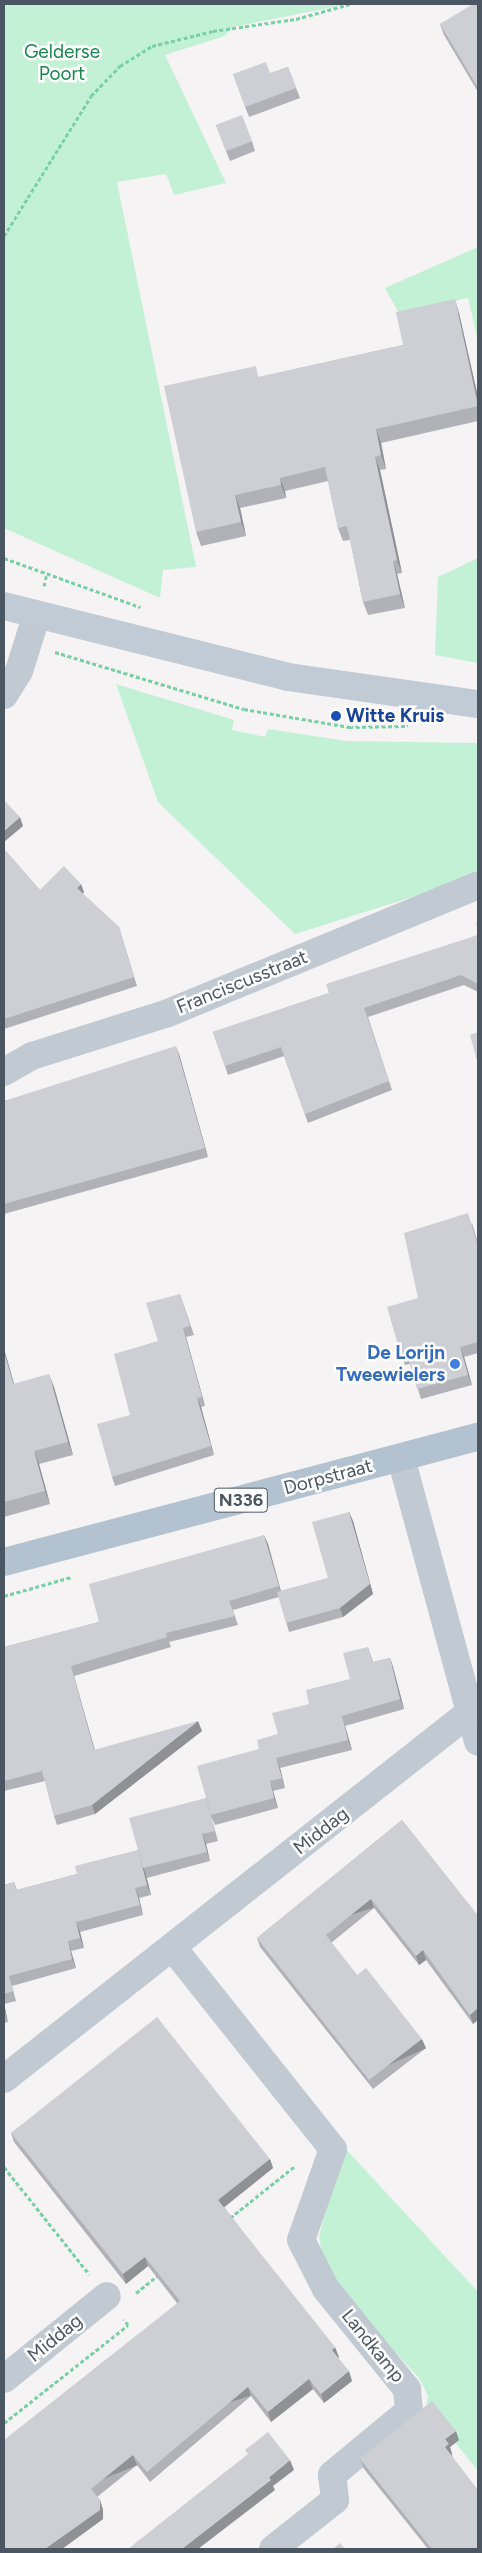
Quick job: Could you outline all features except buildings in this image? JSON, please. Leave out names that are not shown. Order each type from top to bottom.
[{"type":"main road","points":[[4,606],[36,617],[288,677],[478,704]]},
{"type":"main road","name":"Dorpstraat","points":[[4,1562],[478,1437]]},
{"type":"street","points":[[4,695],[19,672],[36,617]]},
{"type":"street","name":"Franciscusstraat","points":[[4,1072],[32,1056],[168,1013],[478,885]]},
{"type":"street","points":[[401,1458],[478,1742]]},
{"type":"street","name":"Middag","points":[[4,2079],[173,1948],[469,1713]]},
{"type":"street","points":[[173,1948],[323,2133]]},
{"type":"street","name":"Landkamp","points":[[273,2549],[335,2500],[332,2475],[409,2411],[407,2389],[326,2289],[301,2240],[333,2149],[323,2133]]},
{"type":"street","name":"Middag","points":[[4,2378],[112,2302]]},
{"type":"path","points":[[4,236],[91,96],[120,66],[152,46],[213,31],[296,19],[350,4]]},
{"type":"path","points":[[4,558],[47,572]]},
{"type":"path","points":[[226,2221],[323,2133]]},
{"type":"path","points":[[4,2167],[112,2302],[128,2325],[4,2423]]},
{"type":"path","points":[[112,2302],[164,2271]]},
{"type":"green space","name":"Gelderse Poort","points":[[4,4],[349,4],[233,27],[225,36],[165,55],[226,183],[174,195],[166,174],[117,182],[196,567],[163,570],[160,598],[4,528]]},
{"type":"green space","points":[[478,247],[478,341],[468,298],[399,313],[385,288]]},
{"type":"green space","points":[[478,558],[478,663],[435,655],[438,577]]},
{"type":"green space","points":[[116,684],[234,720],[232,730],[265,737],[268,729],[346,741],[478,743],[478,870],[428,892],[295,934],[158,802]]},
{"type":"green space","points":[[343,2146],[478,2292],[478,2471],[426,2406],[428,2396],[419,2378],[338,2290],[322,2255],[319,2236]]},
{"type":"place","name":"Witte Kruis","points":[[336,716]]},
{"type":"place","name":"De Lorijn Tweewielers","points":[[455,1364]]}]
